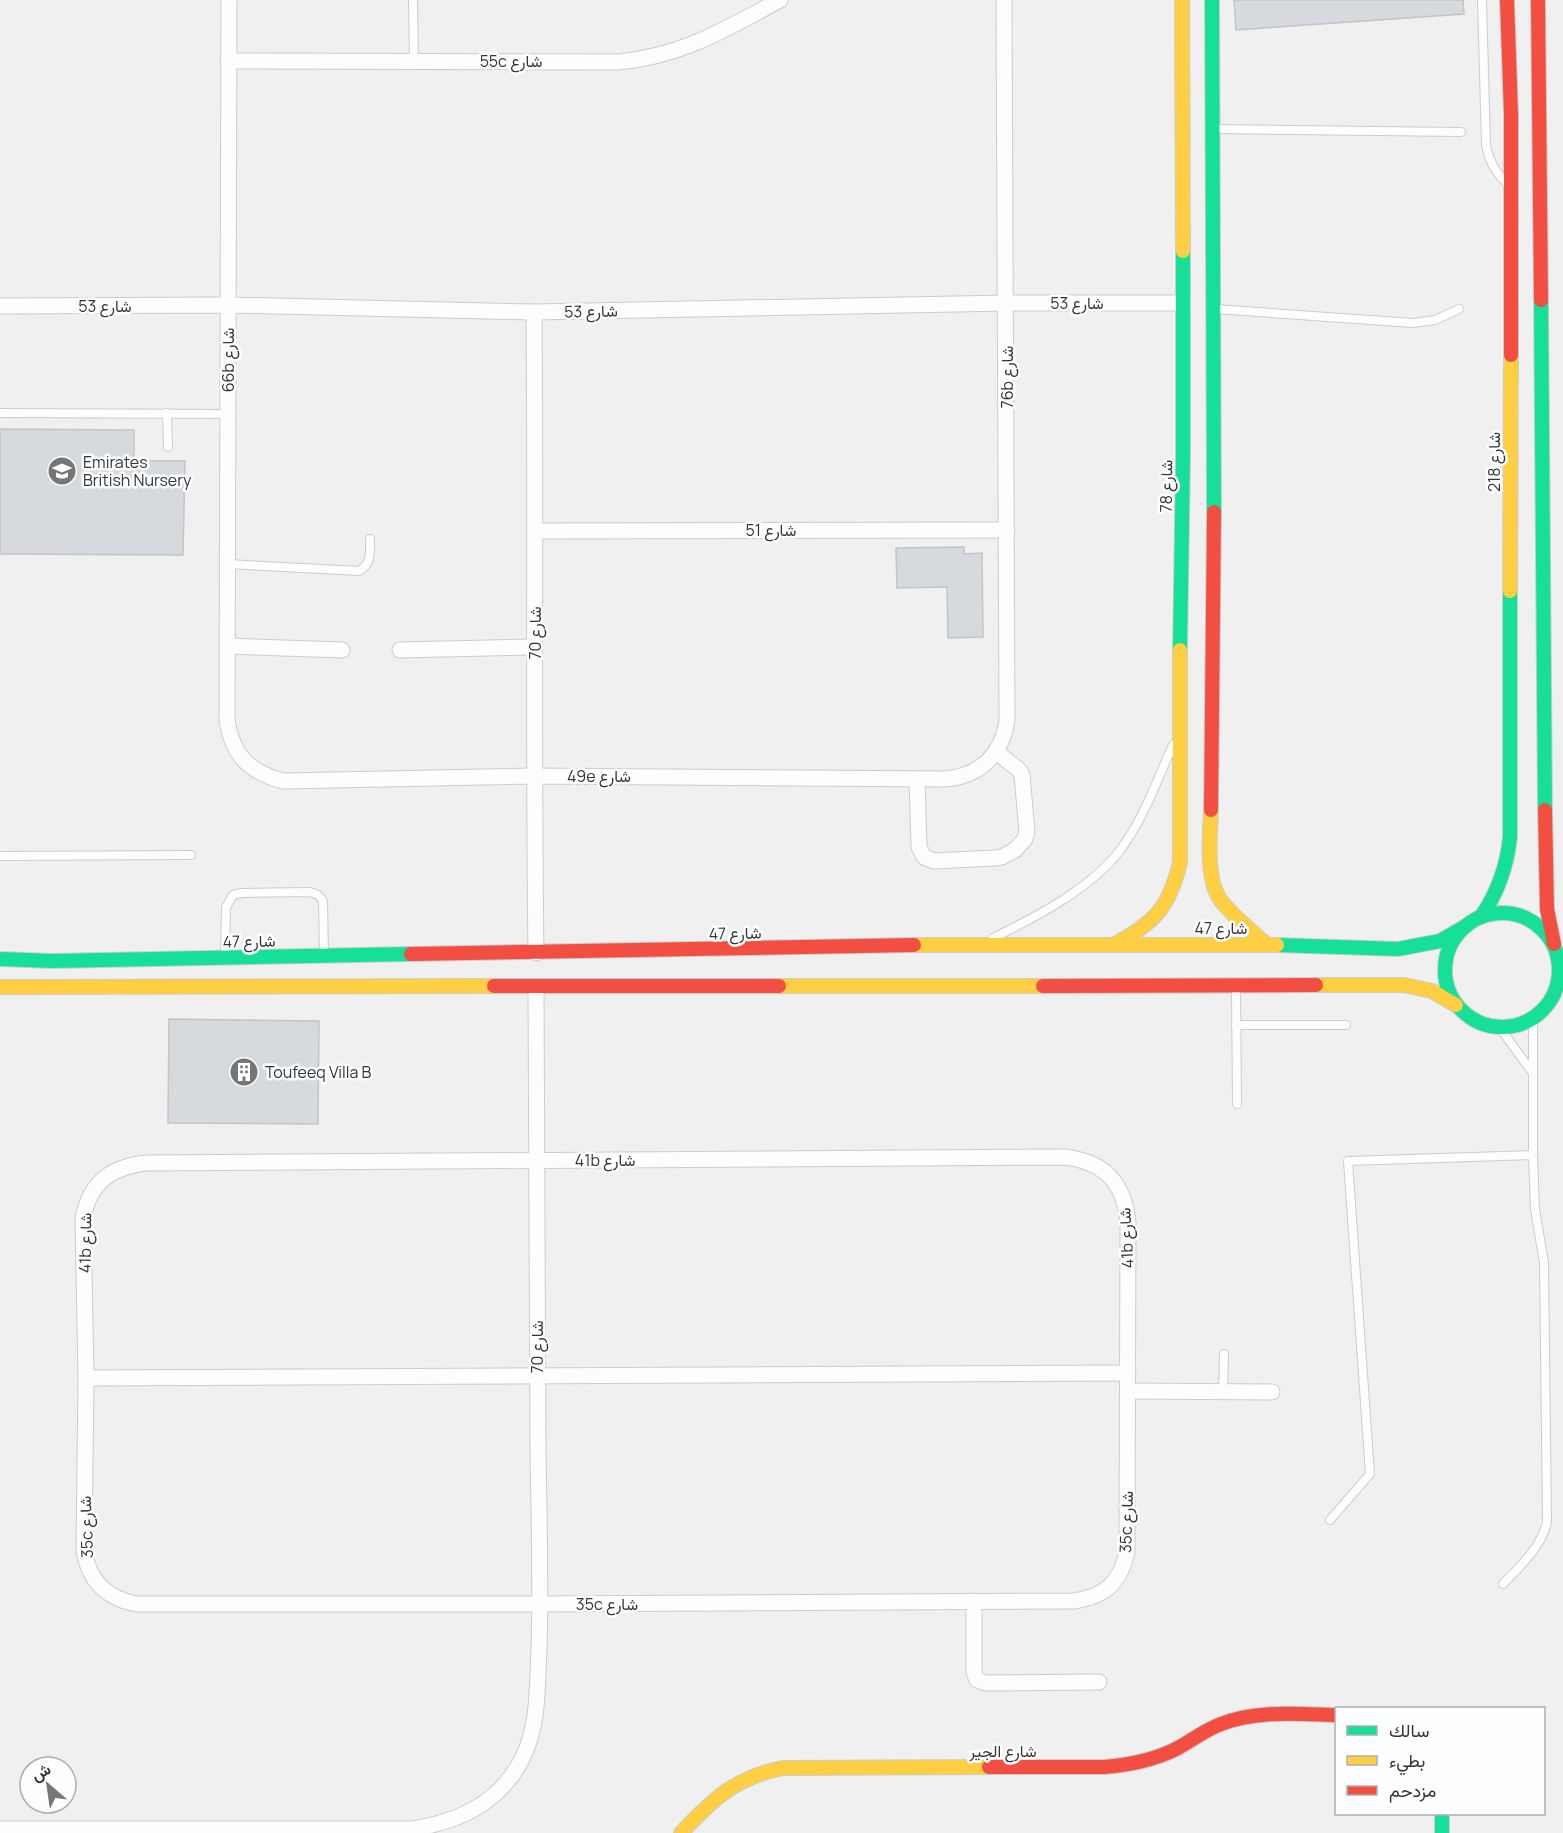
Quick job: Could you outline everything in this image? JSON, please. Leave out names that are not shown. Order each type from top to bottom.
[{"type":"street","name":"66b شارع","points":[[227,720],[229,0]]},
{"type":"street","name":"55c شارع","points":[[228,61],[618,62],[637,60],[656,57],[693,45],[780,0]]},
{"type":"street","name":"76b شارع","points":[[996,752],[1002,742],[1007,720],[1005,0]]},
{"type":"street","name":"شارع 78","points":[[1114,945],[1136,933],[1161,910],[1174,888],[1180,862],[1183,303],[1192,183],[1182,0]]},
{"type":"street","points":[[1192,0],[1214,129],[1215,455],[1210,866],[1221,901],[1267,945]]},
{"type":"street","points":[[1203,70],[1212,0]]},
{"type":"street","name":"شارع 218","points":[[1481,917],[1499,887],[1507,862],[1510,837],[1511,114],[1507,0]]},
{"type":"street","points":[[1538,0],[1545,883],[1547,909],[1559,960],[1560,977],[1555,994],[1546,1008],[1533,1019],[1517,1026],[1500,1028],[1484,1025],[1468,1017],[1450,995],[1444,970],[1450,945],[1466,926],[1481,917],[1498,913],[1514,914],[1531,920],[1544,930],[1554,944]]},
{"type":"street","points":[[1192,183],[1202,237],[1206,248],[1214,257]]},
{"type":"street","name":"شارع 53","points":[[0,306],[228,306],[534,312],[1007,303],[1183,303]]},
{"type":"street","name":"شارع 70","points":[[534,312],[536,953]]},
{"type":"street","name":"شارع 51","points":[[536,531],[1007,530]]},
{"type":"street","points":[[228,646],[342,650]]},
{"type":"street","points":[[400,650],[535,647]]},
{"type":"street","name":"49e شارع","points":[[227,720],[229,735],[244,760],[255,770],[268,777],[283,781],[534,776],[945,779],[968,774],[988,762],[996,752]]},
{"type":"street","points":[[917,779],[919,847],[924,857],[934,861],[1002,857],[1021,845],[1028,832],[1022,775],[1018,769],[996,752]]},
{"type":"street","name":"شارع 47","points":[[0,959],[52,961],[980,944],[1267,945],[1398,949],[1440,941],[1466,926]]},
{"type":"street","points":[[0,976],[10,968],[52,961]]},
{"type":"street","points":[[0,987],[1404,985],[1432,992],[1456,1005]]},
{"type":"street","name":"شارع 70","points":[[0,1829],[412,1829],[439,1824],[465,1815],[488,1800],[507,1781],[522,1758],[532,1733],[537,1706],[540,1604],[536,988]]},
{"type":"street","name":"41b شارع","points":[[86,1378],[83,1218],[86,1205],[95,1188],[109,1174],[121,1168],[146,1163],[1065,1157],[1093,1163],[1115,1182],[1127,1208],[1128,1373]]},
{"type":"street","points":[[86,1378],[1128,1373]]},
{"type":"street","name":"35c شارع","points":[[86,1378],[84,1551],[86,1564],[92,1576],[110,1596],[136,1604],[540,1604],[1074,1600],[1090,1598],[1105,1592],[1116,1581],[1124,1567],[1127,1552],[1128,1373]]},
{"type":"street","points":[[1128,1390],[1272,1392]]},
{"type":"street","points":[[974,1601],[974,1672],[977,1680],[986,1683],[1099,1682]]},
{"type":"street","name":"شارع الجير","points":[[681,1833],[720,1792],[750,1775],[766,1770],[783,1768],[1104,1767],[1158,1757],[1205,1732],[1237,1719],[1270,1714],[1335,1715]]},
{"type":"street","points":[[1442,1815],[1442,1833]]},
{"type":"lane","points":[[413,0],[414,61]]},
{"type":"lane","points":[[1482,0],[1486,144],[1491,164],[1511,186]]},
{"type":"lane","points":[[1214,129],[1461,132]]},
{"type":"lane","points":[[1214,309],[1413,322],[1436,320],[1459,309]]},
{"type":"lane","points":[[0,413],[228,414]]},
{"type":"lane","points":[[167,413],[168,447]]},
{"type":"lane","points":[[228,564],[359,571],[368,564],[370,539]]},
{"type":"lane","points":[[980,944],[1058,903],[1081,887],[1120,850],[1137,824],[1179,730]]},
{"type":"lane","points":[[0,856],[191,855]]},
{"type":"lane","points":[[224,958],[226,906],[233,895],[242,893],[310,892],[318,895],[322,901],[324,956]]},
{"type":"lane","points":[[1236,986],[1237,1104]]},
{"type":"lane","points":[[1503,1584],[1540,1542],[1545,1532],[1548,1511],[1544,1263],[1535,1209],[1533,1155],[1533,1019]]},
{"type":"lane","points":[[1236,1025],[1346,1025]]},
{"type":"lane","points":[[1500,1028],[1533,1074]]},
{"type":"lane","points":[[1330,1520],[1370,1474],[1348,1161],[1533,1155]]},
{"type":"lane","points":[[1223,1392],[1224,1354]]},
{"type":"building","points":[[1234,0],[1463,0],[1464,14],[1236,30]]},
{"type":"building","points":[[0,429],[134,430],[134,461],[185,461],[183,555],[0,554]]},
{"type":"building","points":[[964,547],[964,554],[982,553],[983,637],[948,638],[947,587],[897,588],[896,548]]},
{"type":"building","name":"Toufeeq Villa B","points":[[169,1019],[319,1021],[318,1124],[168,1123]]},
{"type":"traffic: fast","points":[[1212,0],[1214,512]]},
{"type":"traffic: fast","points":[[1180,650],[1183,251]]},
{"type":"traffic: fast","points":[[1541,300],[1545,810]]},
{"type":"traffic: fast","points":[[1481,917],[1501,879],[1510,837],[1510,591]]},
{"type":"traffic: fast","points":[[1502,913],[1524,917],[1543,929],[1555,948],[1559,970],[1555,992],[1543,1011],[1524,1023],[1502,1027],[1480,1023],[1461,1011],[1449,992],[1445,970],[1449,948],[1461,929],[1480,917],[1502,913]]},
{"type":"traffic: fast","points":[[1277,945],[1398,949],[1440,941],[1466,926]]},
{"type":"traffic: fast","points":[[0,959],[52,961],[411,954]]},
{"type":"traffic: fast","points":[[1442,1815],[1442,1833]]},
{"type":"traffic: slow","points":[[1182,0],[1183,251]]},
{"type":"traffic: slow","points":[[1510,591],[1511,355]]},
{"type":"traffic: slow","points":[[1115,944],[1141,929],[1159,912],[1166,902],[1180,862],[1180,650]]},
{"type":"traffic: slow","points":[[1211,810],[1210,858],[1217,893],[1232,914],[1267,945]]},
{"type":"traffic: slow","points":[[914,945],[1277,945]]},
{"type":"traffic: slow","points":[[1316,985],[1404,985],[1432,991],[1456,1005]]},
{"type":"traffic: slow","points":[[0,987],[494,986]]},
{"type":"traffic: slow","points":[[779,986],[1043,986]]},
{"type":"traffic: slow","points":[[681,1833],[726,1791],[752,1777],[783,1768],[989,1767]]},
{"type":"traffic: jam","points":[[1507,0],[1511,114],[1511,355]]},
{"type":"traffic: jam","points":[[1538,0],[1541,300]]},
{"type":"traffic: jam","points":[[1211,810],[1214,512]]},
{"type":"traffic: jam","points":[[1545,810],[1547,909],[1554,944]]},
{"type":"traffic: jam","points":[[411,954],[914,945]]},
{"type":"traffic: jam","points":[[1043,986],[1316,985]]},
{"type":"traffic: jam","points":[[494,986],[779,986]]},
{"type":"traffic: jam","points":[[989,1767],[1123,1765],[1168,1753],[1209,1729],[1235,1720],[1278,1714],[1335,1715]]},
{"type":"place","name":"Emirates British Nursery","points":[[62,471]]},
{"type":"place","name":"Toufeeq Villa B","points":[[244,1072]]}]
